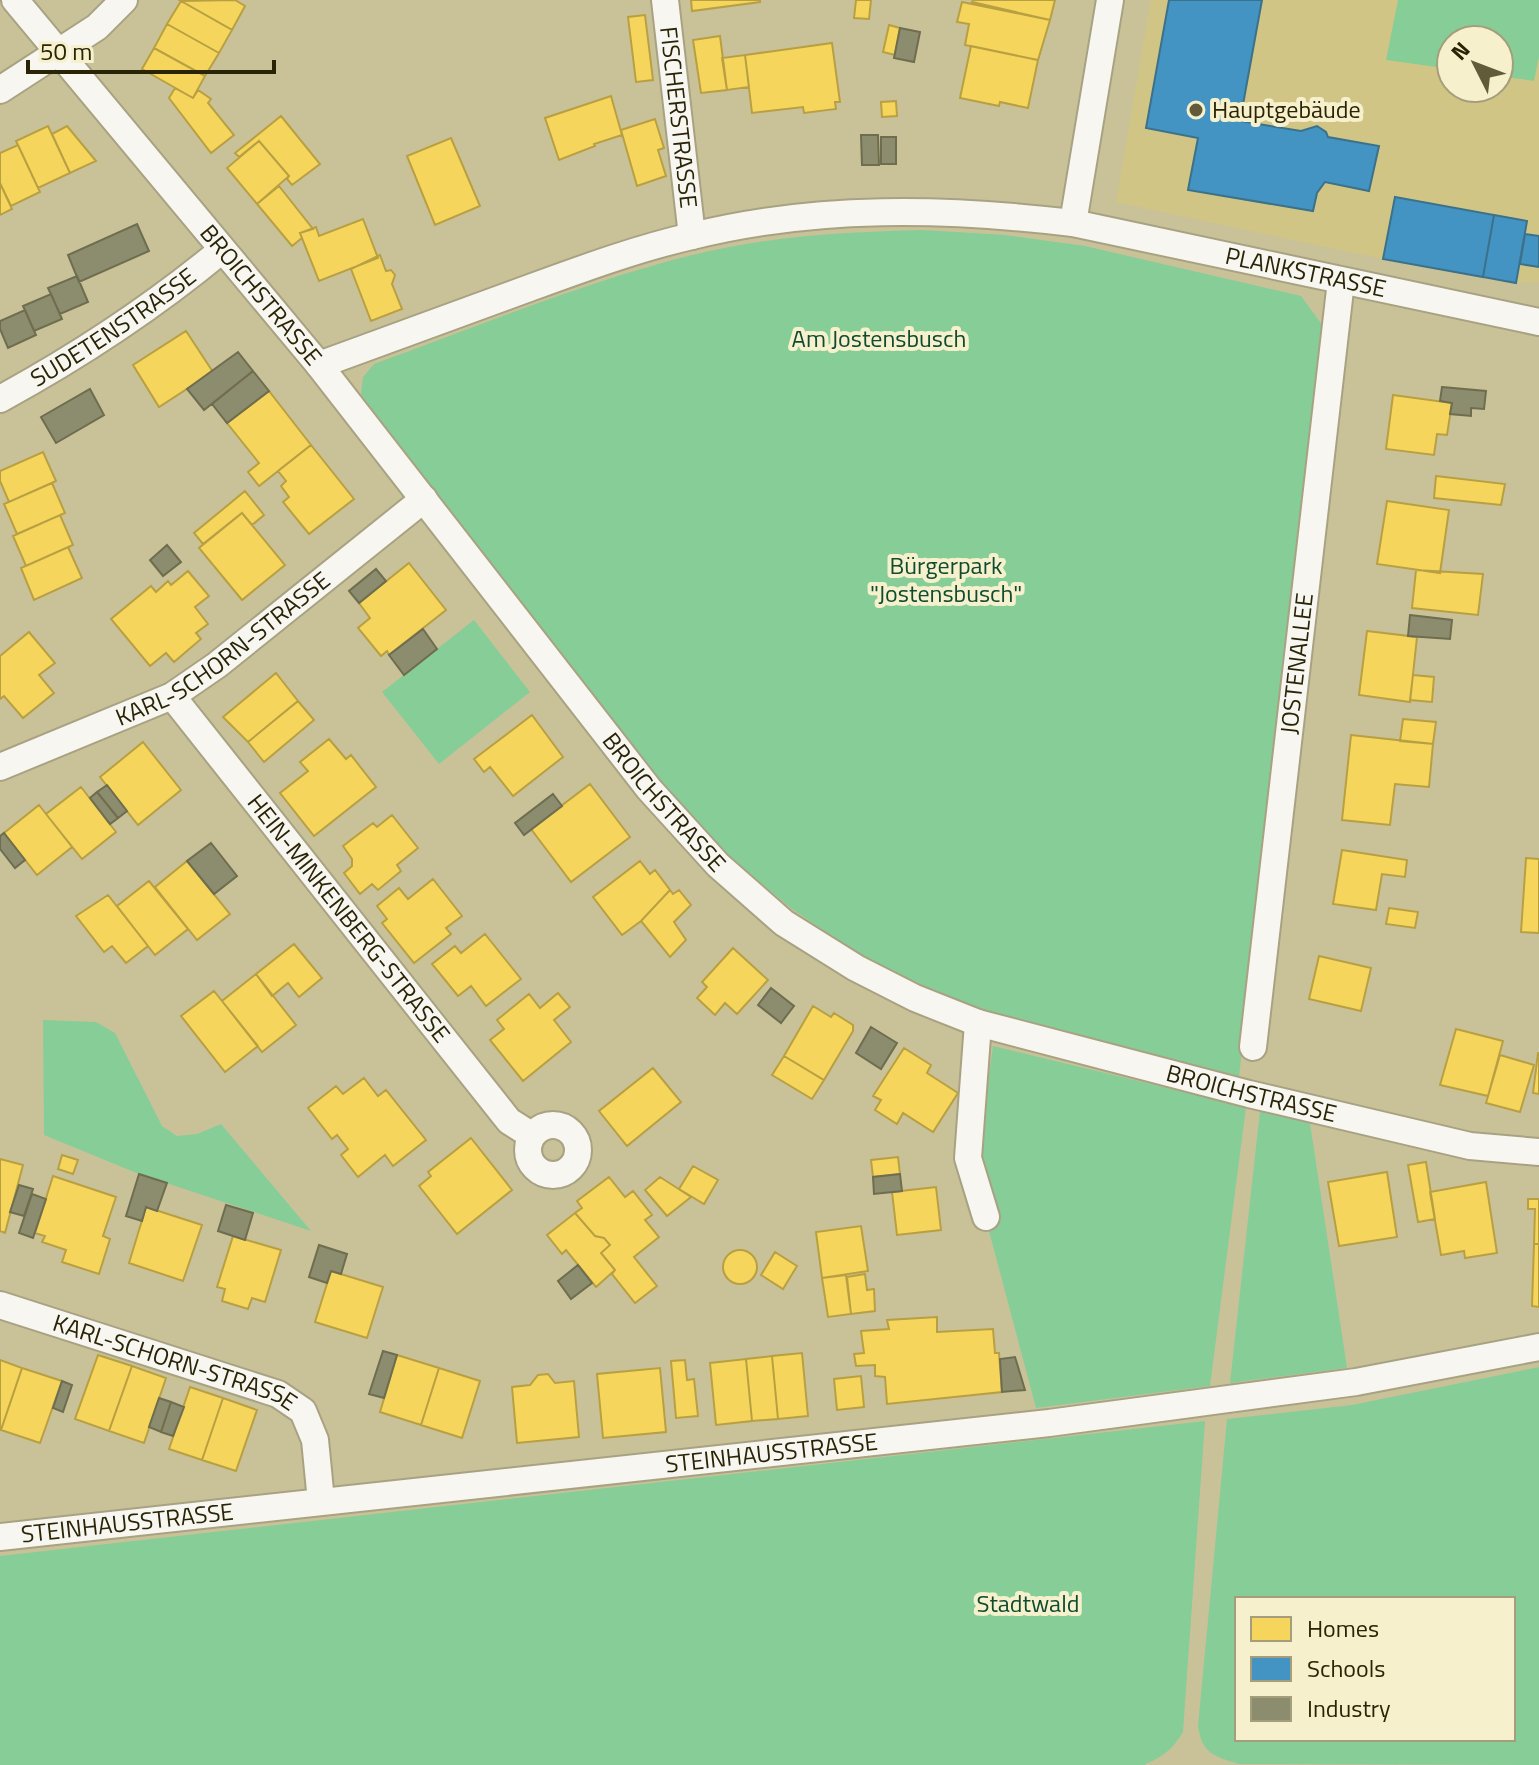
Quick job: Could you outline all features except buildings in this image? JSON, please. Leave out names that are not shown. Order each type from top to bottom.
[{"type":"street","name":"BROICHSTRASSE","points":[[15,0],[319,365],[649,789],[718,865],[784,923],[856,968],[915,998],[978,1023],[1249,1094],[1455,1142],[1539,1152]]},
{"type":"street","points":[[0,90],[97,27],[124,0]]},
{"type":"street","name":"FISCHERSTRASSE","points":[[665,0],[692,236]]},
{"type":"street","points":[[319,365],[592,266],[692,236],[777,220],[847,213],[927,212],[1073,223],[1110,0]]},
{"type":"street","name":"PLANKSTRASSE","points":[[1073,223],[1539,322]]},
{"type":"street","name":"SUDETENSTRASSE","points":[[0,399],[71,359],[169,293],[222,250]]},
{"type":"street","name":"JOSTENALLEE","points":[[1253,1047],[1341,281]]},
{"type":"street","name":"KARL-SCHORN-STRASSE","points":[[0,767],[172,696],[217,665],[424,499]]},
{"type":"street","name":"HEIN-MINKENBERG-STRASSE","points":[[172,696],[500,1110],[509,1121],[531,1135]]},
{"type":"street","points":[[978,1023],[968,1158],[986,1217]]},
{"type":"street","name":"KARL-SCHORN-STRASSE","points":[[0,1305],[278,1394],[303,1411],[315,1440],[321,1501]]},
{"type":"street","name":"STEINHAUSSTRASSE","points":[[0,1537],[1049,1423],[1356,1382],[1539,1347]]},
{"type":"shaded area","points":[[1151,0],[1539,0],[1539,282],[1516,283],[1383,259],[1116,202]]},
{"type":"green space","points":[[1398,0],[1539,0],[1539,57],[1534,81],[1515,78],[1515,24],[1435,24],[1435,67],[1386,60]]},
{"type":"green space","name":"Bürgerpark \"Jostensbusch\"","points":[[923,230],[1005,235],[1085,246],[1301,296],[1323,326],[1239,1077],[971,1008],[865,958],[792,909],[726,854],[660,782],[437,500],[361,394],[363,377],[374,364],[532,305],[652,266],[778,239]]},
{"type":"green space","points":[[474,620],[530,692],[439,764],[382,692]]},
{"type":"green space","points":[[43,1020],[96,1022],[115,1033],[162,1126],[177,1136],[197,1134],[221,1124],[311,1231],[139,1174],[44,1135]]},
{"type":"green space","points":[[993,1046],[1246,1107],[1210,1386],[1036,1408],[989,1231],[996,1228],[980,1164]]},
{"type":"green space","points":[[1260,1111],[1310,1123],[1347,1368],[1230,1383]]},
{"type":"green space","points":[[1539,1367],[1539,1765],[1239,1764],[1216,1756],[1206,1748],[1198,1726],[1227,1419],[1352,1405]]},
{"type":"green space","name":"Stadtwald","points":[[1205,1421],[1183,1732],[1166,1752],[1143,1765],[0,1765],[0,1556]]},
{"type":"place","name":"Hauptgebäude","points":[[1196,110]]},
{"type":"park label","name":"Am Jostensbusch","points":[[879,339]]}]
